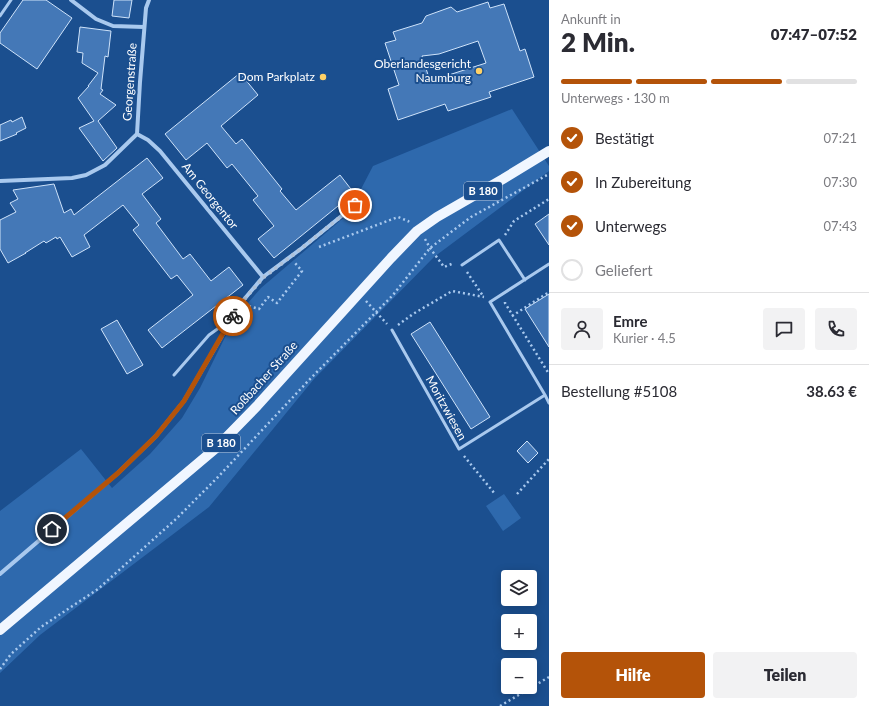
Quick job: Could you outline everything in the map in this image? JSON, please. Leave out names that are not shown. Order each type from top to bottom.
[{"type":"main road","name":"Roßbacher Straße","points":[[0,630],[215,449],[257,406],[417,231],[437,217],[549,151]]},
{"type":"street","points":[[72,0],[96,19],[108,24],[114,26],[144,28]]},
{"type":"street","name":"Georgenstraße","points":[[0,181],[72,178],[86,175],[106,165],[137,134],[144,28],[146,8],[149,0]]},
{"type":"street","name":"Am Georgentor","points":[[137,134],[148,140],[160,151],[264,277]]},
{"type":"street","points":[[0,574],[118,473],[156,436],[184,401],[241,303],[264,277],[355,205]]},
{"type":"lane","points":[[0,16],[11,0]]},
{"type":"lane","points":[[462,265],[499,240],[525,280]]},
{"type":"lane","points":[[549,264],[490,302],[549,402]]},
{"type":"lane","points":[[174,375],[209,335],[232,319]]},
{"type":"lane","name":"Moritzwiesen","points":[[392,330],[459,449],[545,395]]},
{"type":"path","points":[[0,669],[11,654],[41,627],[98,589],[176,519],[393,295],[430,248],[471,217],[549,174]]},
{"type":"path","points":[[500,243],[514,221],[549,199]]},
{"type":"path","points":[[318,248],[398,217],[408,221]]},
{"type":"path","points":[[241,303],[259,309],[268,297],[277,303],[302,271],[295,262],[304,253],[302,248]]},
{"type":"path","points":[[359,294],[370,304],[376,313],[392,330],[413,314],[452,291],[483,296],[490,302]]},
{"type":"path","points":[[512,316],[549,293]]},
{"type":"path","points":[[506,300],[504,304],[549,374]]},
{"type":"path","points":[[459,449],[494,494]]},
{"type":"path","points":[[517,494],[549,459]]},
{"type":"path","points":[[500,706],[549,676]]},
{"type":"shaded area","points":[[512,109],[549,166],[549,171],[434,257],[314,379],[209,507],[40,635],[0,673],[0,511],[81,449],[112,488],[150,454],[182,418],[200,388],[234,319],[261,288],[348,214],[373,166]]},
{"type":"shaded area","points":[[504,494],[521,518],[503,531],[486,506]]},
{"type":"building","points":[[23,0],[46,0],[72,18],[37,69],[0,43],[0,33]]},
{"type":"building","points":[[114,0],[132,0],[129,18],[112,16]]},
{"type":"building","points":[[488,2],[490,8],[504,4],[520,51],[525,49],[534,77],[489,92],[491,97],[448,111],[445,104],[398,120],[388,89],[399,85],[385,43],[396,40],[393,32],[422,23],[426,16],[451,7],[457,12]],"holes":[[[478,41],[486,63],[430,81],[422,56],[439,54]]]},
{"type":"building","points":[[80,27],[111,31],[108,57],[105,56],[101,89],[103,90],[100,94],[116,105],[98,121],[117,148],[103,161],[79,128],[94,121],[78,98],[98,73],[82,63],[83,53],[77,52]]},
{"type":"building","points":[[240,73],[258,95],[221,126],[236,144],[242,139],[282,189],[280,191],[296,210],[340,175],[354,193],[274,258],[258,239],[274,226],[253,200],[258,196],[232,164],[227,168],[207,143],[186,160],[165,134]]},
{"type":"building","points":[[22,117],[26,128],[16,133],[17,134],[0,141],[0,125],[11,120],[12,122]]},
{"type":"building","points":[[147,158],[163,178],[142,194],[161,219],[156,223],[183,259],[190,254],[211,281],[229,267],[243,285],[162,348],[148,330],[193,295],[177,275],[171,279],[133,230],[139,225],[123,205],[84,235],[90,247],[72,257],[60,237],[57,239],[56,237],[46,243],[44,241],[8,263],[0,249],[0,220],[16,212],[10,203],[18,199],[13,190],[54,184],[64,213],[71,209],[74,215]]},
{"type":"building","points":[[549,214],[549,245],[535,224]]},
{"type":"building","points":[[549,294],[549,347],[525,309]]},
{"type":"building","points":[[117,320],[143,365],[127,374],[101,329]]},
{"type":"building","points":[[430,322],[490,417],[471,429],[411,334]]},
{"type":"building","points":[[527,441],[538,453],[528,463],[517,451]]},
{"type":"way so far","points":[[233,316],[241,303],[264,277],[355,205]]},
{"type":"place","name":"Oberlandesgericht Naumburg","points":[[479,71]]},
{"type":"place","name":"Dom Parkplatz","points":[[323,77]]},
{"type":"route","points":[[52,529],[118,473],[156,436],[184,401],[233,316]]}]
